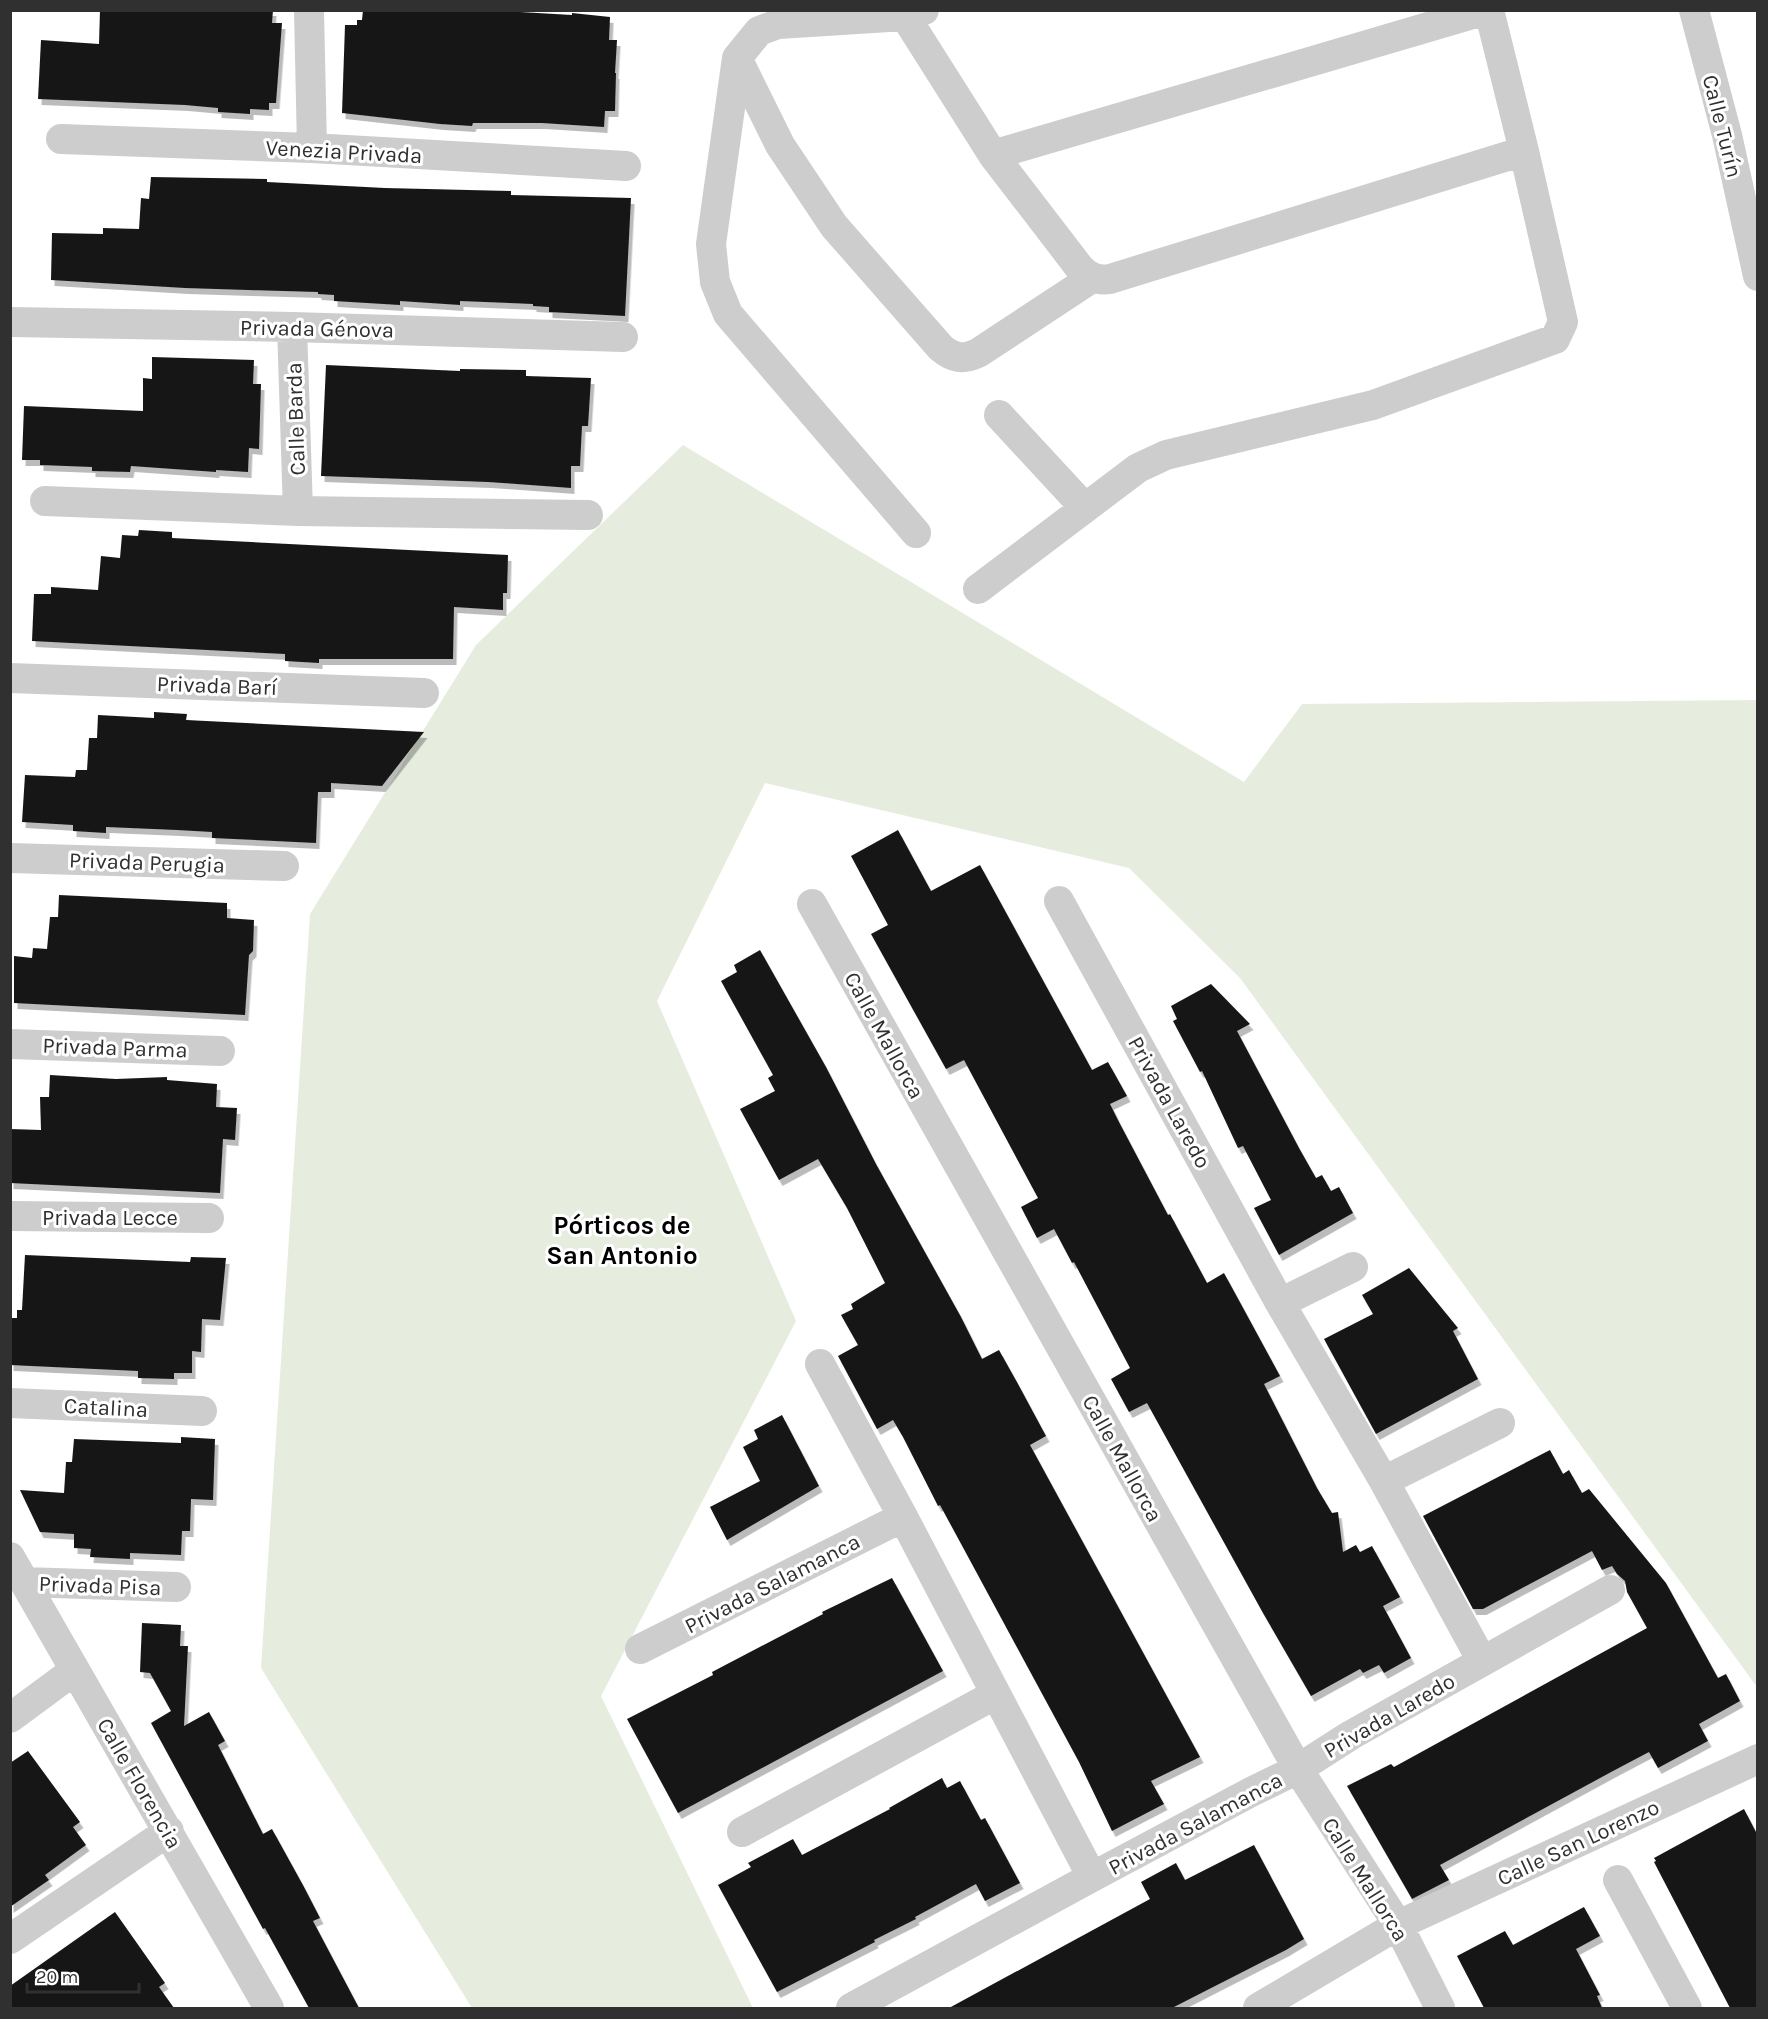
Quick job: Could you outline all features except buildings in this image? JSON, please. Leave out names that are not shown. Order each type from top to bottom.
[{"type":"street","points":[[309,10],[312,148]]},
{"type":"street","points":[[978,589],[1138,468],[1166,455],[1373,405],[1555,339],[1563,322],[1524,151],[1488,10],[993,155]]},
{"type":"street","name":"Calle Turín","points":[[1694,10],[1727,135],[1758,276]]},
{"type":"street","points":[[916,533],[728,314],[715,282],[711,244],[737,58],[759,32],[778,24],[911,12],[993,155],[1084,274],[1101,280],[1524,151]]},
{"type":"street","points":[[737,58],[780,145],[834,226],[940,348],[949,355],[959,358],[978,353],[1092,278]]},
{"type":"street","name":"Venezia Privada","points":[[61,140],[312,148],[626,166]]},
{"type":"street","name":"Privada Génova","points":[[10,322],[292,327],[623,337]]},
{"type":"street","name":"Calle Barda","points":[[292,327],[298,511]]},
{"type":"street","points":[[999,415],[1085,508]]},
{"type":"street","points":[[45,501],[298,511],[588,515]]},
{"type":"street","name":"Privada Barí","points":[[10,678],[424,693]]},
{"type":"street","name":"Privada Perugia","points":[[10,858],[284,866]]},
{"type":"street","name":"Privada Laredo","points":[[1059,901],[1280,1303],[1384,1480],[1482,1661]]},
{"type":"street","name":"Calle Mallorca","points":[[812,904],[1298,1769],[1398,1925],[1440,2008]]},
{"type":"street","name":"Privada Parma","points":[[10,1044],[220,1051]]},
{"type":"street","name":"Privada Lecce","points":[[10,1216],[209,1218]]},
{"type":"street","points":[[1280,1303],[1353,1267]]},
{"type":"street","name":"Privada Salamanca","points":[[820,1364],[1092,1877]]},
{"type":"street","name":"Catalina","points":[[10,1403],[202,1412]]},
{"type":"street","points":[[1384,1480],[1500,1423]]},
{"type":"street","name":"Privada Salamanca","points":[[640,1649],[903,1517]]},
{"type":"street","name":"Privada Pisa","points":[[17,1570],[176,1587]]},
{"type":"street","name":"Calle Florencia","points":[[17,1570],[169,1831],[259,2005]]},
{"type":"street","name":"Privada Laredo","points":[[1298,1769],[1351,1735],[1610,1590]]},
{"type":"street","points":[[10,1718],[75,1670]]},
{"type":"street","points":[[742,1832],[996,1694]]},
{"type":"street","name":"Calle San Lorenzo","points":[[1258,2008],[1398,1925],[1758,1759]]},
{"type":"street","name":"Privada Salamanca","points":[[851,2008],[1092,1877],[1298,1769]]},
{"type":"street","points":[[10,1939],[169,1831]]},
{"type":"street","points":[[1618,1880],[1687,2008]]},
{"type":"green space","points":[[683,445],[1244,782],[1302,704],[1757,700],[1757,1687],[1240,978],[1129,868],[765,783],[657,1001],[796,1321],[601,1696],[753,2008],[472,2008],[261,1668],[310,914],[476,645]]},
{"type":"district","name":"Pórticos de San Antonio","points":[[622,1240]]}]
